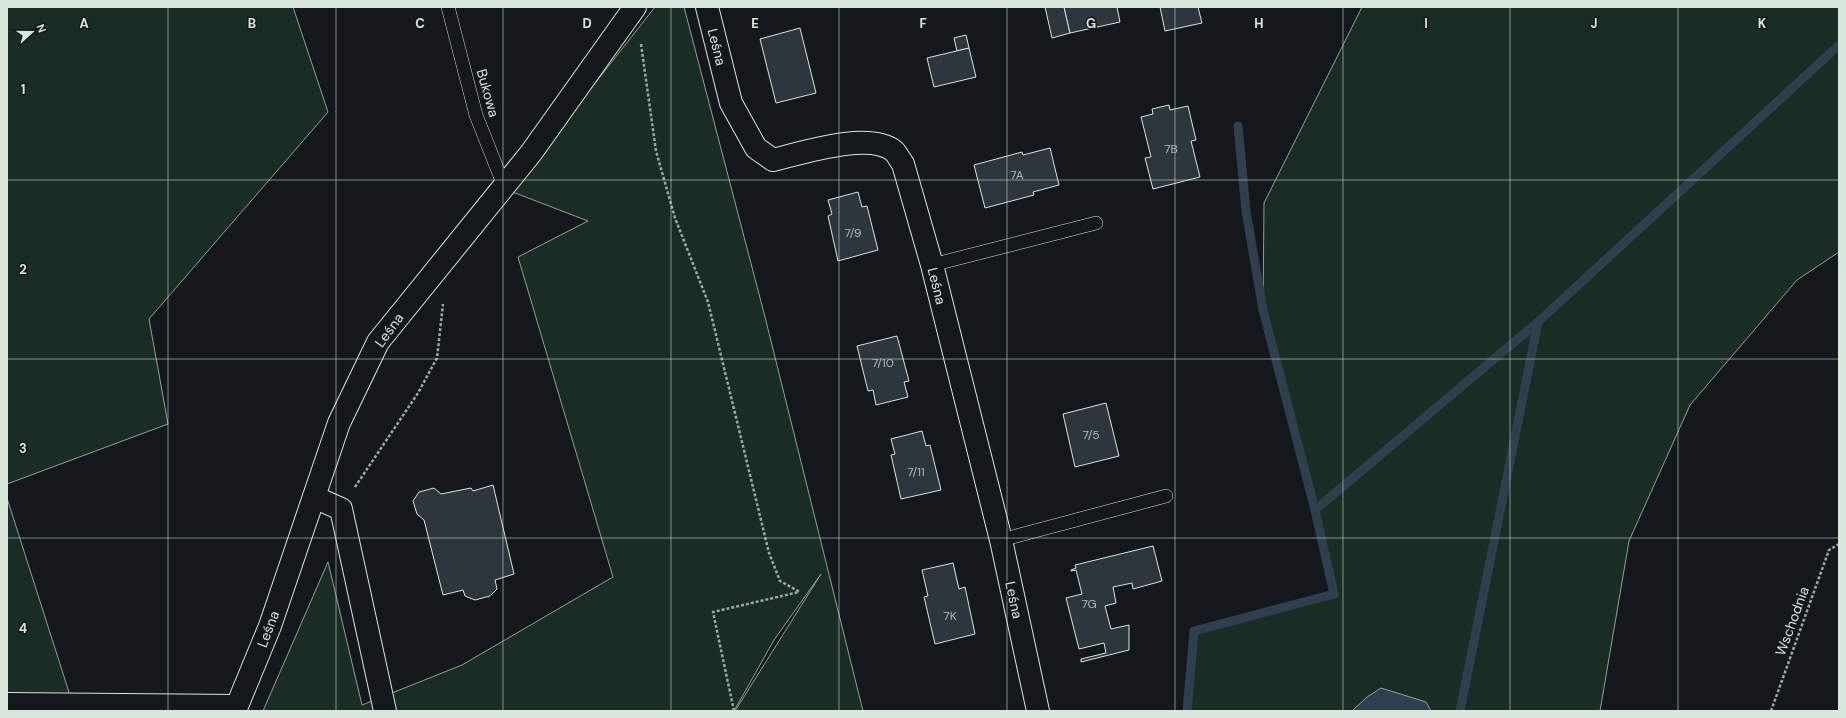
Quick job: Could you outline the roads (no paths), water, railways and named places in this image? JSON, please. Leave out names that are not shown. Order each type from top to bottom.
[{"type":"street","name":"Leśna","points":[[7,704],[237,706],[270,626],[340,423],[378,342],[531,152],[635,7]]},
{"type":"street","name":"Leśna","points":[[708,7],[731,103],[756,148],[773,160],[848,143],[864,142],[880,144],[894,152],[903,164],[932,265],[1001,540],[1038,711]]},
{"type":"street","points":[[314,497],[340,509],[385,711]]},
{"type":"lane","name":"Bukowa","points":[[448,7],[476,114],[504,186]]},
{"type":"lane","points":[[932,265],[1096,224]]},
{"type":"lane","points":[[1001,540],[1166,496]]},
{"type":"water","points":[[1381,688],[1426,702],[1431,711],[1352,711],[1367,697]]},
{"type":"waterway","points":[[1460,711],[1538,322],[1839,45]]},
{"type":"waterway","points":[[1238,126],[1246,211],[1263,310],[1315,510]]},
{"type":"waterway","points":[[1187,711],[1194,631],[1334,594],[1315,510],[1538,322]]}]
